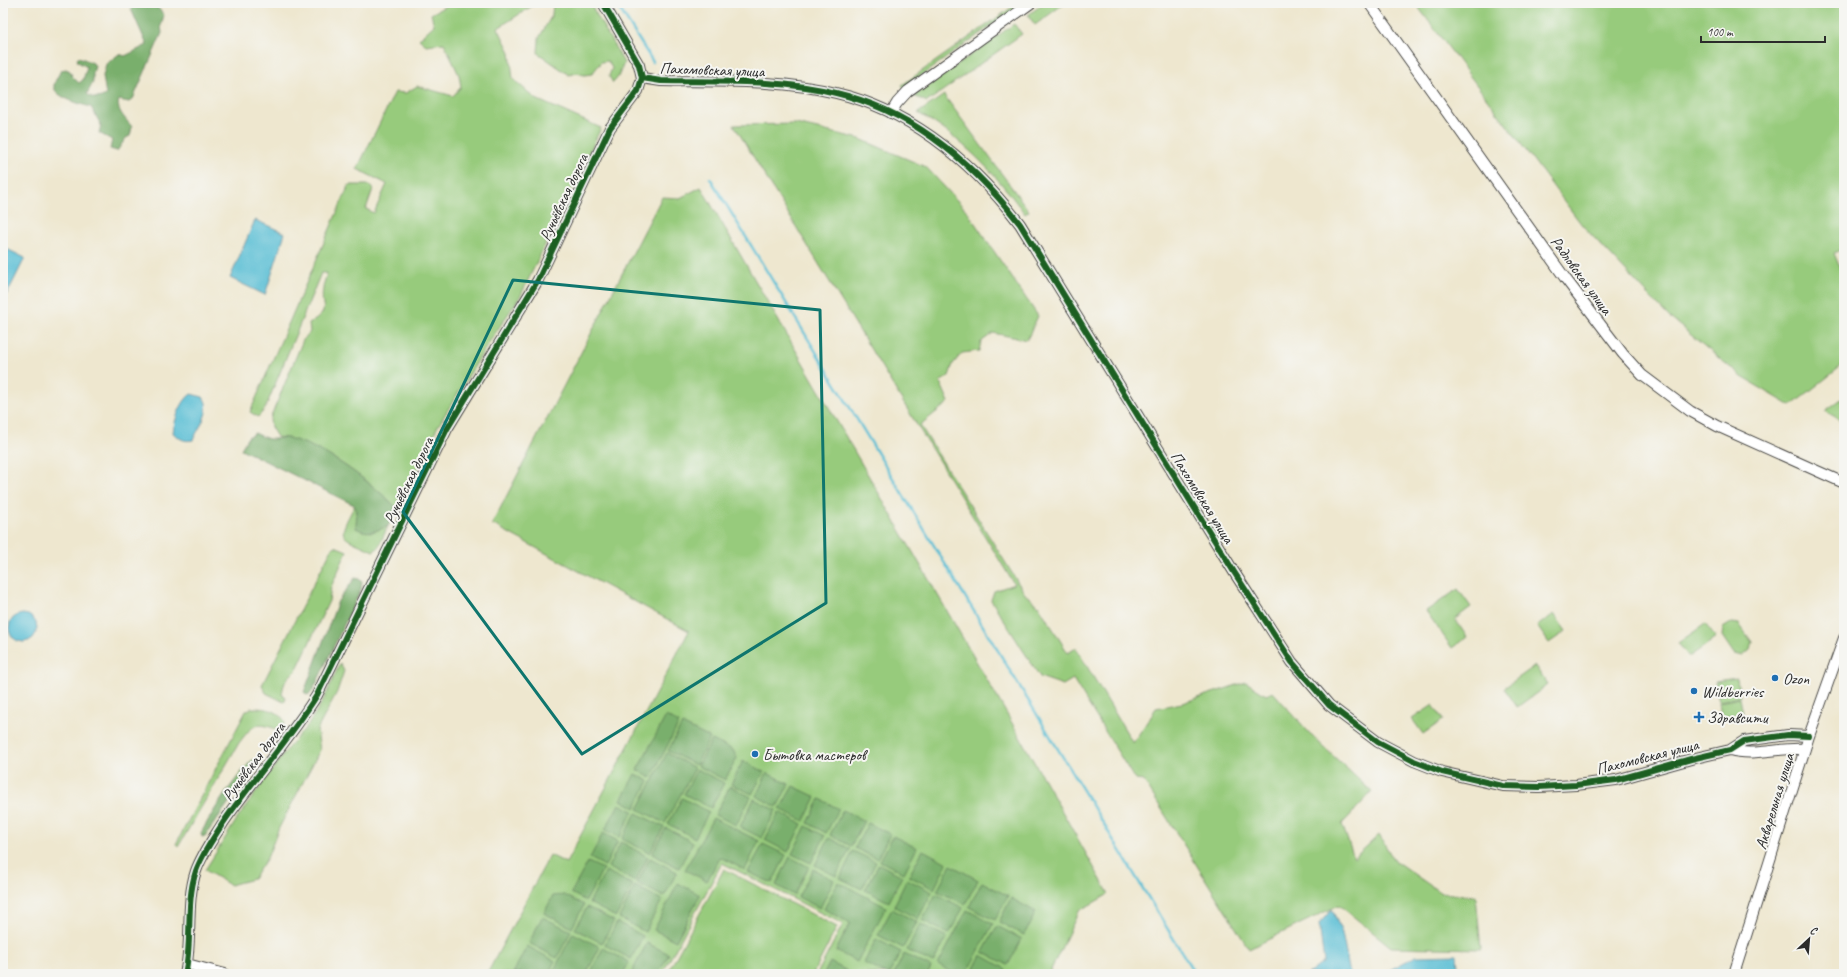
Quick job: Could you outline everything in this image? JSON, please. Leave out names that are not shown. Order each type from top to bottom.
[{"type":"street","points":[[603,3],[633,55],[642,78]]},
{"type":"street","points":[[891,113],[897,103],[908,91],[1031,3]]},
{"type":"street","name":"Радловская улица","points":[[1369,3],[1565,278],[1623,354],[1642,376],[1690,411],[1717,426],[1844,483]]},
{"type":"street","name":"Пахомовская улица","points":[[642,78],[661,81],[748,83],[810,88],[842,95],[891,113],[935,139],[957,155],[1000,199],[1020,224],[1234,572],[1292,662],[1329,705],[1378,742],[1414,761],[1442,772],[1503,786],[1545,787],[1616,780],[1691,759],[1730,750],[1744,741],[1788,735],[1810,736]]},
{"type":"street","name":"Ручьёвская дорога","points":[[185,974],[192,888],[201,860],[241,797],[302,718],[317,695],[447,429],[538,280],[610,128],[638,92],[642,78]]},
{"type":"street","name":"Акварельная улица","points":[[1734,974],[1805,749],[1844,638]]},
{"type":"street","name":"Пахомовская улица","points":[[1730,750],[1746,753],[1785,749],[1805,749]]},
{"type":"street","points":[[187,964],[225,974]]},
{"type":"highlighted area","points":[[513,280],[820,310],[826,603],[582,754],[403,512]]},
{"type":"green space","points":[[135,3],[159,3],[157,7],[164,15],[161,26],[162,33],[133,99],[129,102],[119,100],[118,104],[120,111],[132,127],[130,136],[126,138],[117,151],[110,149],[112,140],[99,133],[101,125],[91,107],[63,97],[55,89],[54,85],[61,70],[66,69],[70,71],[72,76],[79,83],[83,80],[87,67],[78,62],[77,59],[79,57],[93,63],[95,66],[93,82],[87,94],[96,98],[106,95],[103,76],[106,64],[119,54],[125,56],[147,45],[131,9]]},
{"type":"green space","points":[[451,3],[537,3],[498,28],[510,52],[513,79],[536,99],[601,128],[521,295],[490,341],[438,426],[394,515],[395,506],[356,473],[340,462],[308,445],[277,437],[271,427],[270,419],[303,340],[310,332],[309,324],[323,312],[324,308],[322,296],[327,273],[321,273],[265,409],[258,417],[250,412],[349,185],[370,185],[373,189],[366,209],[374,213],[387,184],[357,169],[395,92],[406,93],[417,86],[453,96],[461,87],[459,75],[444,43],[426,45],[419,39],[434,25],[431,14]]},
{"type":"green space","points":[[553,3],[590,3],[624,63],[618,77],[613,83],[609,76],[612,68],[608,61],[601,62],[592,74],[584,75],[577,73],[569,75],[538,53],[539,38],[552,15]]},
{"type":"green space","points":[[1018,3],[1023,3],[904,88],[902,85]]},
{"type":"green space","points":[[1044,3],[1065,3],[1035,25],[1028,15]]},
{"type":"green space","points":[[1415,3],[1844,3],[1844,248],[1834,253],[1844,278],[1844,364],[1791,406],[1742,377],[1669,317],[1582,225]]},
{"type":"green space","points":[[1014,24],[1022,34],[927,102],[914,96]]},
{"type":"green space","points":[[944,95],[1029,211],[1025,214],[1002,184],[977,158],[949,134],[918,113]]},
{"type":"green space","points":[[796,124],[860,139],[926,167],[966,210],[1038,316],[1027,340],[993,333],[981,342],[979,351],[962,353],[953,364],[949,376],[940,382],[949,402],[920,425],[1025,594],[1038,605],[1068,653],[1076,648],[1133,743],[1156,708],[1182,703],[1246,682],[1266,695],[1273,692],[1313,737],[1372,792],[1342,824],[1354,858],[1379,835],[1394,860],[1441,893],[1476,896],[1481,949],[1391,947],[1339,905],[1249,949],[1144,781],[1135,780],[1073,679],[1063,685],[1040,677],[991,600],[994,591],[1014,584],[734,125]]},
{"type":"green space","points":[[701,187],[1008,716],[1109,894],[1079,911],[1049,974],[817,974],[843,924],[722,863],[662,974],[487,974],[550,855],[566,863],[689,631],[492,524],[662,197],[680,198]]},
{"type":"green space","points":[[1844,397],[1844,422],[1825,411]]},
{"type":"green space","points":[[255,433],[269,439],[288,438],[302,442],[316,448],[345,466],[372,486],[395,506],[394,515],[388,526],[376,531],[368,532],[356,528],[357,511],[354,505],[241,449],[248,437]]},
{"type":"green space","points":[[355,505],[357,511],[356,528],[372,532],[388,526],[378,548],[373,551],[347,539],[344,535],[343,531],[345,525]]},
{"type":"green space","points":[[335,546],[347,551],[331,587],[329,601],[296,671],[285,683],[282,694],[286,698],[284,702],[266,693],[262,685],[331,550]]},
{"type":"green space","points":[[355,578],[362,582],[361,589],[317,682],[311,693],[307,695],[304,692],[338,601]]},
{"type":"green space","points":[[1458,589],[1471,607],[1455,619],[1467,637],[1452,648],[1426,611]]},
{"type":"green space","points":[[1554,614],[1566,631],[1549,643],[1537,626]]},
{"type":"green space","points":[[1731,623],[1739,624],[1752,642],[1750,650],[1743,656],[1734,654],[1722,636],[1723,628]]},
{"type":"green space","points":[[1705,624],[1716,638],[1689,657],[1678,643]]},
{"type":"green space","points":[[340,663],[344,671],[337,692],[317,730],[320,750],[279,828],[267,858],[253,879],[230,885],[205,870],[239,816],[288,748],[308,725],[324,699]]},
{"type":"green space","points":[[1535,666],[1548,685],[1517,707],[1504,688]]},
{"type":"green space","points":[[1737,678],[1740,697],[1719,701],[1715,681]]},
{"type":"green space","points":[[1740,698],[1743,713],[1721,717],[1719,702]]},
{"type":"green space","points":[[1433,705],[1443,720],[1423,734],[1412,719]]},
{"type":"green space","points":[[251,708],[271,710],[279,714],[285,722],[276,729],[258,725],[247,733],[239,743],[178,847],[176,844],[246,711]]},
{"type":"green space","points":[[666,716],[679,723],[651,778],[637,770]]},
{"type":"green space","points":[[682,724],[710,738],[696,765],[668,751]]},
{"type":"green space","points":[[712,740],[733,750],[737,758],[725,780],[698,766]]},
{"type":"green space","points":[[667,753],[695,768],[665,823],[638,809]]},
{"type":"green space","points":[[257,759],[258,762],[205,836],[202,837],[201,833],[224,795],[252,760]]},
{"type":"green space","points":[[743,761],[764,772],[752,794],[731,784]]},
{"type":"green space","points":[[697,769],[724,783],[711,808],[684,794]]},
{"type":"green space","points":[[767,773],[789,784],[777,807],[756,796]]},
{"type":"green space","points":[[635,774],[649,781],[635,808],[621,800]]},
{"type":"green space","points":[[730,786],[751,797],[736,825],[715,815]]},
{"type":"green space","points":[[793,786],[816,797],[804,821],[780,809]]},
{"type":"green space","points":[[682,798],[709,812],[695,838],[668,824]]},
{"type":"green space","points":[[754,799],[776,810],[762,838],[740,827]]},
{"type":"green space","points":[[820,799],[839,809],[826,833],[808,823]]},
{"type":"green space","points":[[619,804],[633,811],[620,837],[605,830]]},
{"type":"green space","points":[[843,810],[864,821],[851,846],[830,835]]},
{"type":"green space","points":[[779,812],[802,824],[788,852],[765,840]]},
{"type":"green space","points":[[636,813],[664,827],[650,853],[622,839]]},
{"type":"green space","points":[[713,818],[759,841],[745,870],[720,857],[707,881],[685,870]]},
{"type":"green space","points":[[868,823],[890,834],[877,859],[855,848]]},
{"type":"green space","points":[[806,826],[825,836],[811,863],[792,854]]},
{"type":"green space","points":[[666,828],[693,842],[679,868],[652,854]]},
{"type":"green space","points":[[603,833],[618,841],[605,866],[590,858]]},
{"type":"green space","points":[[893,836],[917,848],[904,873],[880,861]]},
{"type":"green space","points":[[829,838],[850,849],[836,876],[815,865]]},
{"type":"green space","points":[[621,842],[648,857],[635,882],[608,867]]},
{"type":"green space","points":[[763,844],[786,855],[772,883],[748,872]]},
{"type":"green space","points":[[923,850],[947,863],[934,889],[909,876]]},
{"type":"green space","points":[[853,851],[876,862],[862,889],[840,878]]},
{"type":"green space","points":[[790,857],[809,867],[794,895],[776,885]]},
{"type":"green space","points":[[650,858],[677,872],[664,897],[637,883]]},
{"type":"green space","points":[[588,862],[603,869],[586,901],[571,893]]},
{"type":"green space","points":[[879,864],[902,876],[889,902],[865,890]]},
{"type":"green space","points":[[951,865],[978,880],[965,904],[937,891]]},
{"type":"green space","points":[[724,869],[837,927],[813,974],[667,974]]},
{"type":"green space","points":[[813,869],[834,880],[820,908],[798,897]]},
{"type":"green space","points":[[606,871],[633,885],[616,917],[589,903]]},
{"type":"green space","points":[[907,879],[932,892],[918,919],[894,906]]},
{"type":"green space","points":[[838,882],[886,907],[857,962],[836,951],[850,923],[824,909]]},
{"type":"green space","points":[[982,882],[1008,896],[995,920],[969,907]]},
{"type":"green space","points":[[678,883],[700,895],[676,941],[654,930]]},
{"type":"green space","points":[[635,886],[662,900],[645,932],[619,918]]},
{"type":"green space","points":[[936,894],[963,908],[949,934],[922,920]]},
{"type":"green space","points":[[564,895],[584,905],[572,928],[544,913],[553,896]]},
{"type":"green space","points":[[1011,898],[1036,912],[1024,935],[999,922]]},
{"type":"green space","points":[[587,907],[614,921],[602,943],[575,929]]},
{"type":"green space","points":[[892,909],[917,922],[903,948],[878,935]]},
{"type":"green space","points":[[967,910],[993,924],[966,974],[955,974],[938,965]]},
{"type":"green space","points":[[542,917],[571,931],[557,958],[529,943]]},
{"type":"green space","points":[[617,922],[643,936],[631,959],[605,945]]},
{"type":"green space","points":[[920,924],[947,937],[933,963],[907,950]]},
{"type":"green space","points":[[997,926],[1022,939],[1008,965],[983,952]]},
{"type":"green space","points":[[573,933],[600,947],[586,974],[552,974]]},
{"type":"green space","points":[[876,939],[901,952],[889,974],[886,974],[864,963]]},
{"type":"green space","points":[[647,943],[669,954],[658,974],[631,974]]},
{"type":"green space","points":[[527,946],[555,961],[548,974],[513,973]]},
{"type":"green space","points":[[603,948],[629,962],[623,974],[590,974]]},
{"type":"green space","points":[[904,954],[931,967],[928,974],[894,974]]},
{"type":"green space","points":[[981,955],[1006,969],[1003,974],[971,974]]},
{"type":"green space","points":[[830,962],[851,973],[851,974],[824,974]]},
{"type":"water","points":[[255,220],[285,233],[265,295],[230,278]]},
{"type":"water","points":[[3,247],[25,258],[7,294],[3,292]]},
{"type":"water","points":[[191,394],[203,397],[206,402],[206,413],[193,440],[187,441],[173,433],[175,423],[184,401]]},
{"type":"water","points":[[23,614],[33,618],[37,628],[33,638],[23,642],[13,638],[9,628],[13,618]]},
{"type":"water","points":[[1332,909],[1342,933],[1350,974],[1308,974],[1324,962],[1319,924]]},
{"type":"water","points":[[1457,955],[1458,967],[1466,974],[1382,974],[1416,956]]},
{"type":"waterway","points":[[616,3],[653,62]]},
{"type":"waterway","points":[[710,178],[1195,974]]},
{"type":"cycle path","points":[[185,974],[189,948],[191,896],[196,871],[201,859],[223,823],[295,728],[317,695],[447,429],[538,280],[610,128],[638,91],[642,78],[639,65],[603,3]]},
{"type":"cycle path","points":[[642,78],[661,81],[771,83],[793,85],[836,93],[864,101],[891,112],[916,126],[961,160],[982,180],[1020,224],[1234,572],[1292,662],[1329,705],[1378,742],[1414,761],[1442,772],[1503,786],[1539,787],[1576,785],[1616,780],[1691,759],[1730,750],[1744,741],[1788,735],[1809,736]]},
{"type":"place","name":"Ozon","points":[[1775,678]]},
{"type":"place","name":"Wildberries","points":[[1694,691]]},
{"type":"place","name":"Здравсити","points":[[1699,717]]},
{"type":"place","name":"Бытовка мастеров","points":[[755,754]]}]
